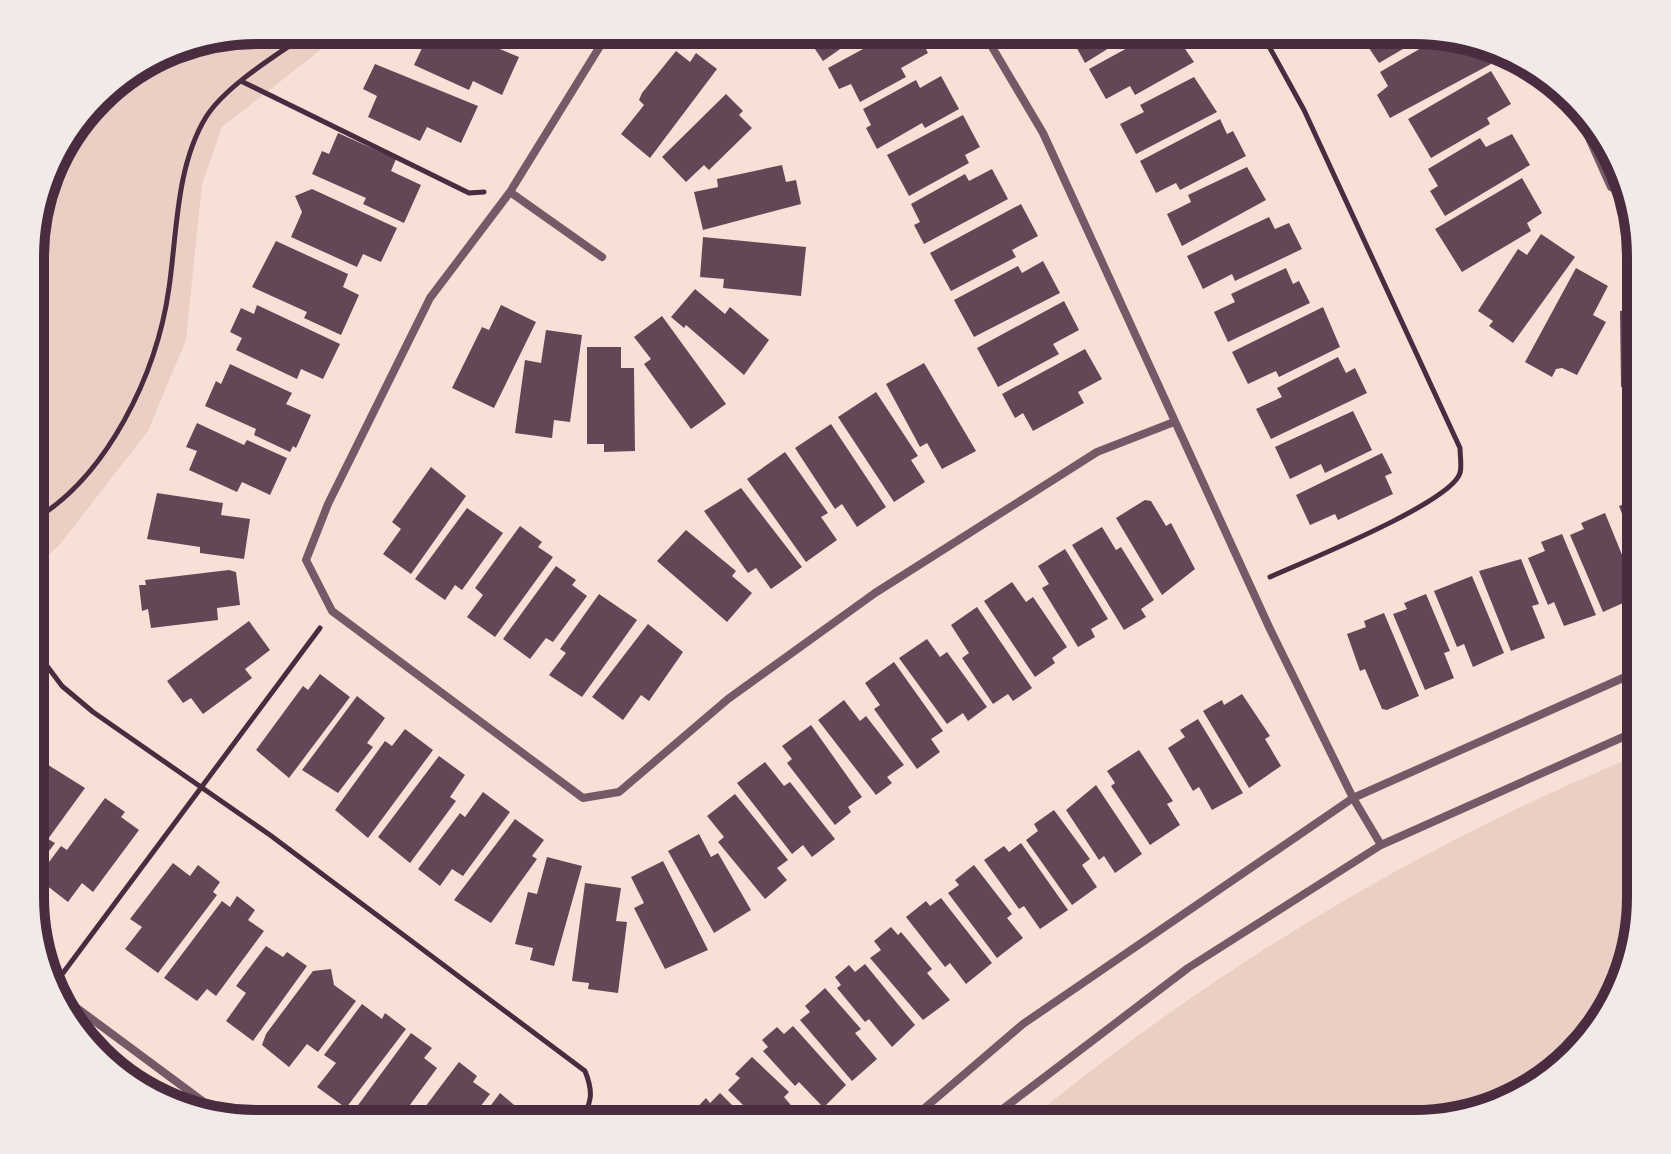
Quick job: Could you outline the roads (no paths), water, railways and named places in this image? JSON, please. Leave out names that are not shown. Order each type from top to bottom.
[{"type":"street","points":[[601,44],[510,192],[430,298],[328,504],[306,560],[332,611],[583,798],[619,792],[728,699],[875,593],[1097,452],[1174,422]]},
{"type":"street","points":[[990,44],[1043,133],[1250,586],[1353,798],[1381,845]]},
{"type":"street","points":[[1587,133],[1611,187],[1616,189]]},
{"type":"street","points":[[510,192],[602,257]]},
{"type":"street","points":[[922,1110],[1023,1024],[1353,798],[1627,676]]},
{"type":"street","points":[[1001,1110],[1188,968],[1381,845],[1627,735]]},
{"type":"street","points":[[75,1007],[205,1103]]}]
